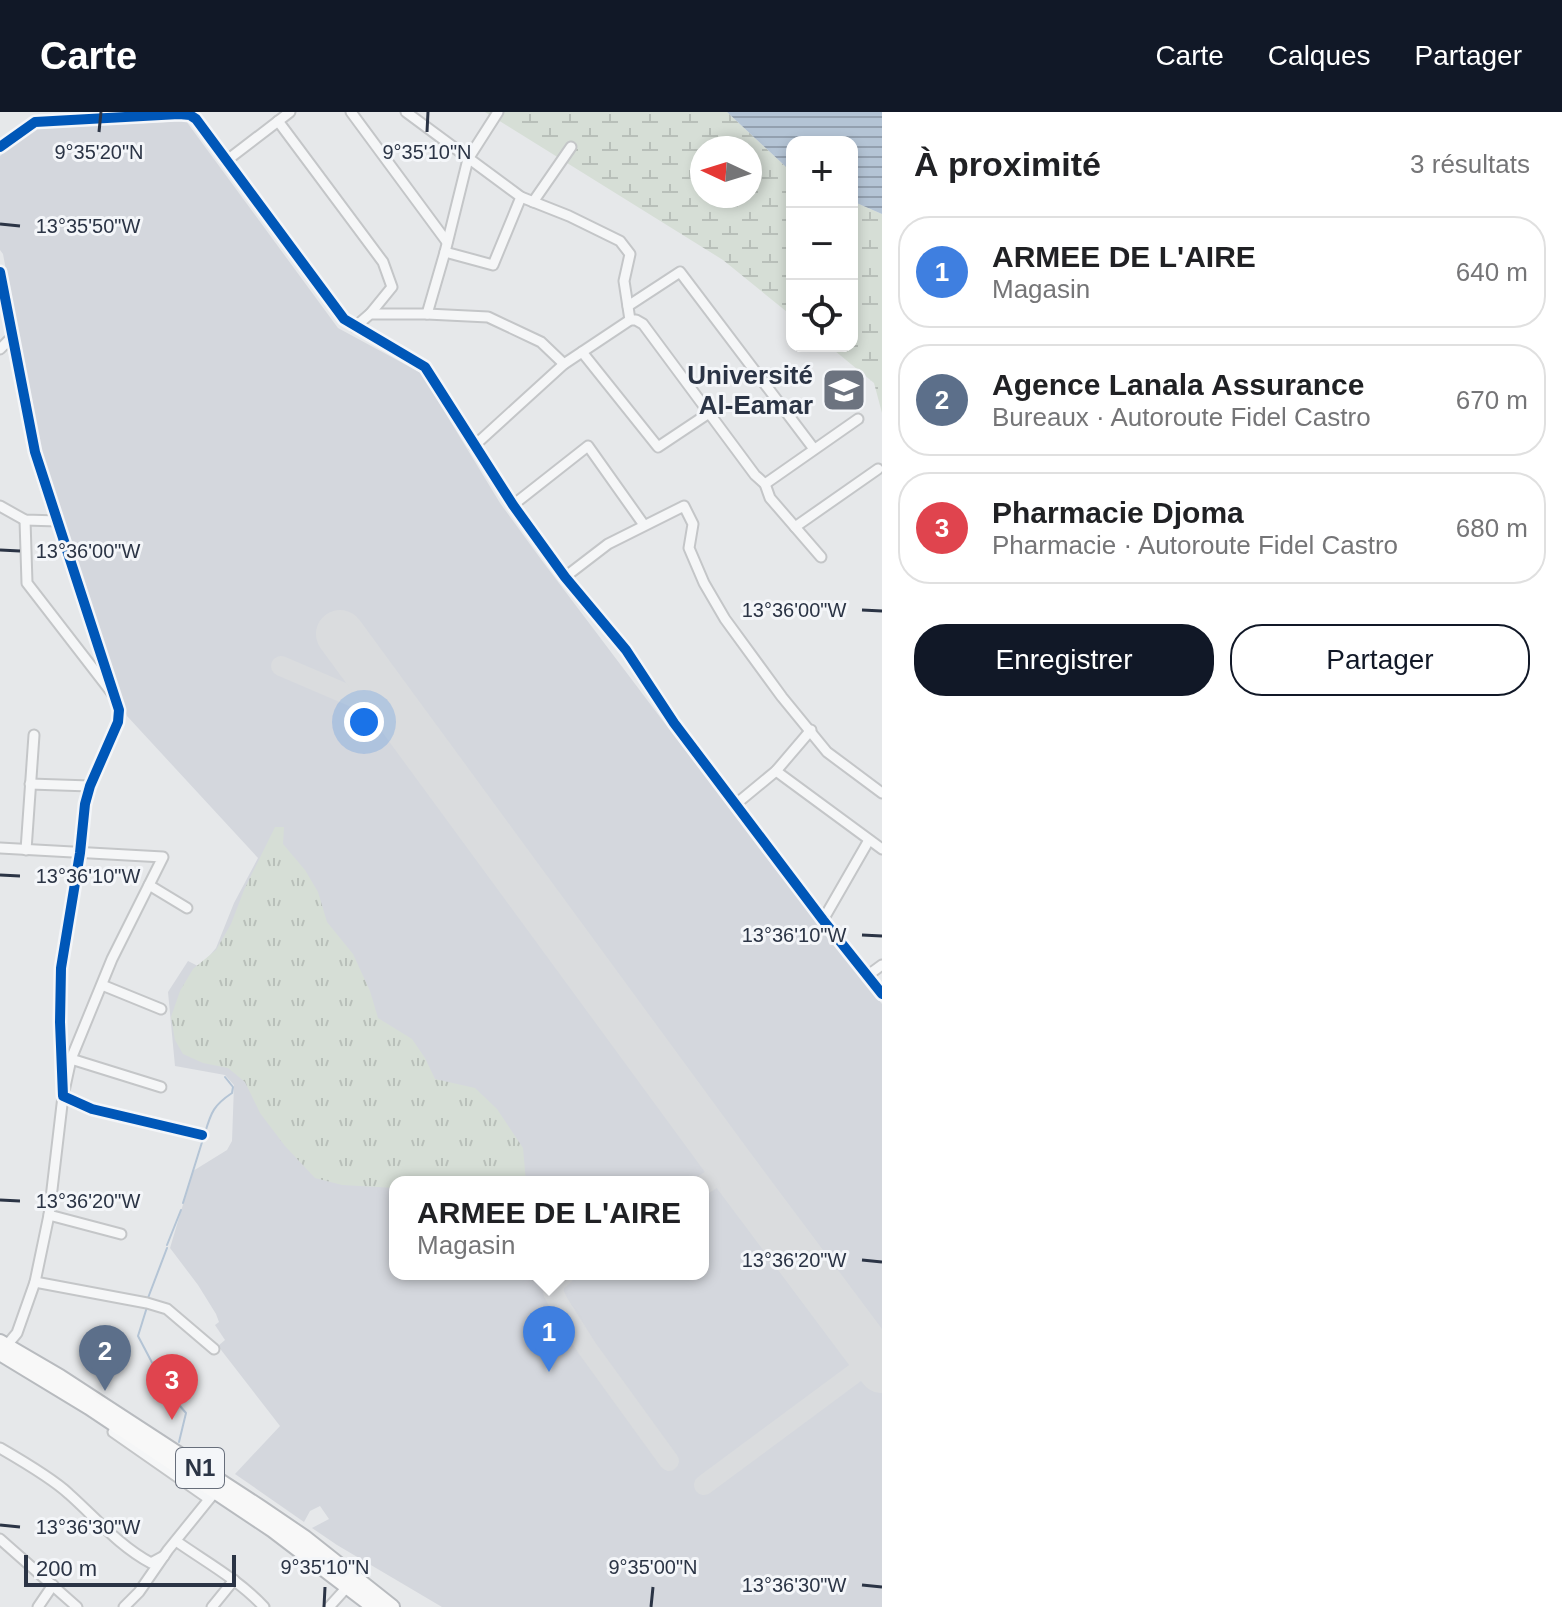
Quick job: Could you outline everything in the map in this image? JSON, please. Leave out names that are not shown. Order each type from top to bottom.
[{"type":"highway","name":"N1","points":[[1,1350],[89,1407],[212,1496],[273,1530],[374,1607]]},
{"type":"highway","name":"N1","points":[[1,1350],[60,1377],[283,1523],[392,1607]]},
{"type":"street","points":[[226,161],[290,112]]},
{"type":"street","points":[[351,112],[446,247],[493,265],[521,197]]},
{"type":"street","points":[[406,112],[521,197],[620,241],[630,254],[624,281],[630,320]]},
{"type":"street","points":[[427,314],[468,159],[496,113]]},
{"type":"street","points":[[0,147],[35,122],[121,115],[179,114],[196,119],[344,319],[425,367],[513,505],[565,577],[626,650],[674,723],[882,994]]},
{"type":"street","points":[[278,121],[383,262],[392,287],[355,327]]},
{"type":"street","points":[[533,202],[571,147]]},
{"type":"street","points":[[0,272],[35,452],[117,699],[118,722],[85,804],[61,968],[63,1096]]},
{"type":"street","points":[[628,306],[680,272],[814,449]]},
{"type":"street","points":[[370,314],[488,317],[541,342],[564,364]]},
{"type":"street","points":[[474,446],[564,364],[630,320],[636,320],[643,324],[755,475],[765,484],[770,498],[821,557]]},
{"type":"street","points":[[0,349],[12,337]]},
{"type":"street","points":[[582,352],[658,447],[709,413]]},
{"type":"street","points":[[765,484],[858,419]]},
{"type":"street","points":[[513,505],[588,446],[644,525]]},
{"type":"street","points":[[795,527],[878,469]]},
{"type":"street","points":[[0,506],[25,520],[58,521]]},
{"type":"street","points":[[565,577],[608,544],[684,506],[693,524],[689,548],[704,583],[725,619],[827,752],[882,793]]},
{"type":"street","points":[[25,520],[27,583],[117,699]]},
{"type":"street","points":[[736,804],[776,771],[811,730]]},
{"type":"street","points":[[26,850],[34,735]]},
{"type":"street","points":[[776,771],[882,849]]},
{"type":"street","points":[[30,784],[90,786]]},
{"type":"street","points":[[823,920],[869,840]]},
{"type":"street","points":[[0,848],[163,857],[112,959],[71,1059],[63,1096],[49,1215],[35,1282],[17,1333],[1,1350]]},
{"type":"street","points":[[149,885],[187,908]]},
{"type":"street","points":[[867,976],[882,965]]},
{"type":"street","points":[[102,985],[161,1009]]},
{"type":"street","points":[[71,1059],[161,1087]]},
{"type":"street","points":[[63,1096],[92,1109],[202,1135]]},
{"type":"street","points":[[49,1215],[121,1234]]},
{"type":"street","points":[[35,1282],[167,1309],[214,1349]]},
{"type":"street","points":[[113,1432],[212,1496],[139,1592],[124,1607]]},
{"type":"street","points":[[0,1448],[66,1491],[116,1540],[141,1558],[151,1563],[164,1556]]},
{"type":"street","points":[[0,1539],[77,1607]]},
{"type":"street","points":[[176,1541],[234,1580],[264,1607]]},
{"type":"street","points":[[212,1607],[234,1580]]},
{"type":"street","points":[[38,1607],[53,1585]]},
{"type":"street","points":[[329,1607],[348,1586]]},
{"type":"shaded area","points":[[186,121],[338,328],[421,373],[500,503],[543,562],[774,868],[882,1004],[882,1607],[442,1607],[312,1528],[329,1519],[320,1506],[310,1511],[304,1522],[235,1474],[280,1426],[218,1346],[225,1340],[215,1325],[219,1322],[216,1314],[170,1248],[193,1171],[227,1150],[232,1141],[234,1085],[225,1075],[175,1066],[168,992],[188,961],[200,967],[216,948],[234,903],[258,858],[127,716],[43,470],[0,250],[0,156],[36,129]]},
{"type":"green space","points":[[485,112],[727,112],[753,136],[690,136],[690,208],[762,208],[762,145],[786,167],[786,311],[723,260]]},
{"type":"green space","points":[[858,204],[882,214],[882,413],[874,383],[836,352],[858,352]]},
{"type":"green space","points":[[275,827],[284,827],[283,844],[305,870],[318,892],[327,922],[353,954],[378,1018],[412,1039],[435,1079],[475,1088],[497,1109],[523,1148],[525,1176],[389,1176],[389,1188],[342,1185],[315,1178],[260,1113],[245,1082],[228,1068],[203,1063],[183,1054],[175,1040],[171,1017],[180,991],[193,969],[216,950],[231,924]]},
{"type":"water","points":[[727,112],[882,112],[882,214],[858,204],[858,136],[786,136],[786,167],[762,145],[762,136],[753,136]]},
{"type":"waterway","points":[[205,1133],[214,1110],[232,1093],[233,1087],[225,1077]]},
{"type":"waterway","points":[[183,1203],[203,1139]]},
{"type":"waterway","points":[[167,1245],[181,1210]]},
{"type":"waterway","points":[[148,1298],[167,1248]]},
{"type":"waterway","points":[[147,1307],[138,1336],[167,1391],[186,1413],[179,1442]]},
{"type":"taxiway","points":[[281,666],[386,711],[410,729]]},
{"type":"taxiway","points":[[709,1181],[731,1167]]},
{"type":"taxiway","points":[[558,1280],[553,1292],[558,1302],[587,1348],[669,1461]]},
{"type":"taxiway","points":[[704,1485],[874,1359]]},
{"type":"runway","points":[[340,634],[882,1369]]},
{"type":"cycle path","points":[[0,147],[35,122],[179,114],[196,119],[344,319],[425,367],[513,505],[565,577],[626,650],[674,723],[882,994]]},
{"type":"cycle path","points":[[0,272],[35,452],[119,710],[118,722],[85,804],[61,968],[63,1096],[92,1109],[202,1135]]},
{"type":"place","name":"Université Al-Eamar","points":[[844,390]]},
{"type":"place","name":"ARMEE DE L'AIRE","points":[[549,1372]]},
{"type":"place","name":"Agence Lanala Assurance","points":[[105,1391]]},
{"type":"place","name":"Pharmacie Djoma","points":[[172,1420]]}]
